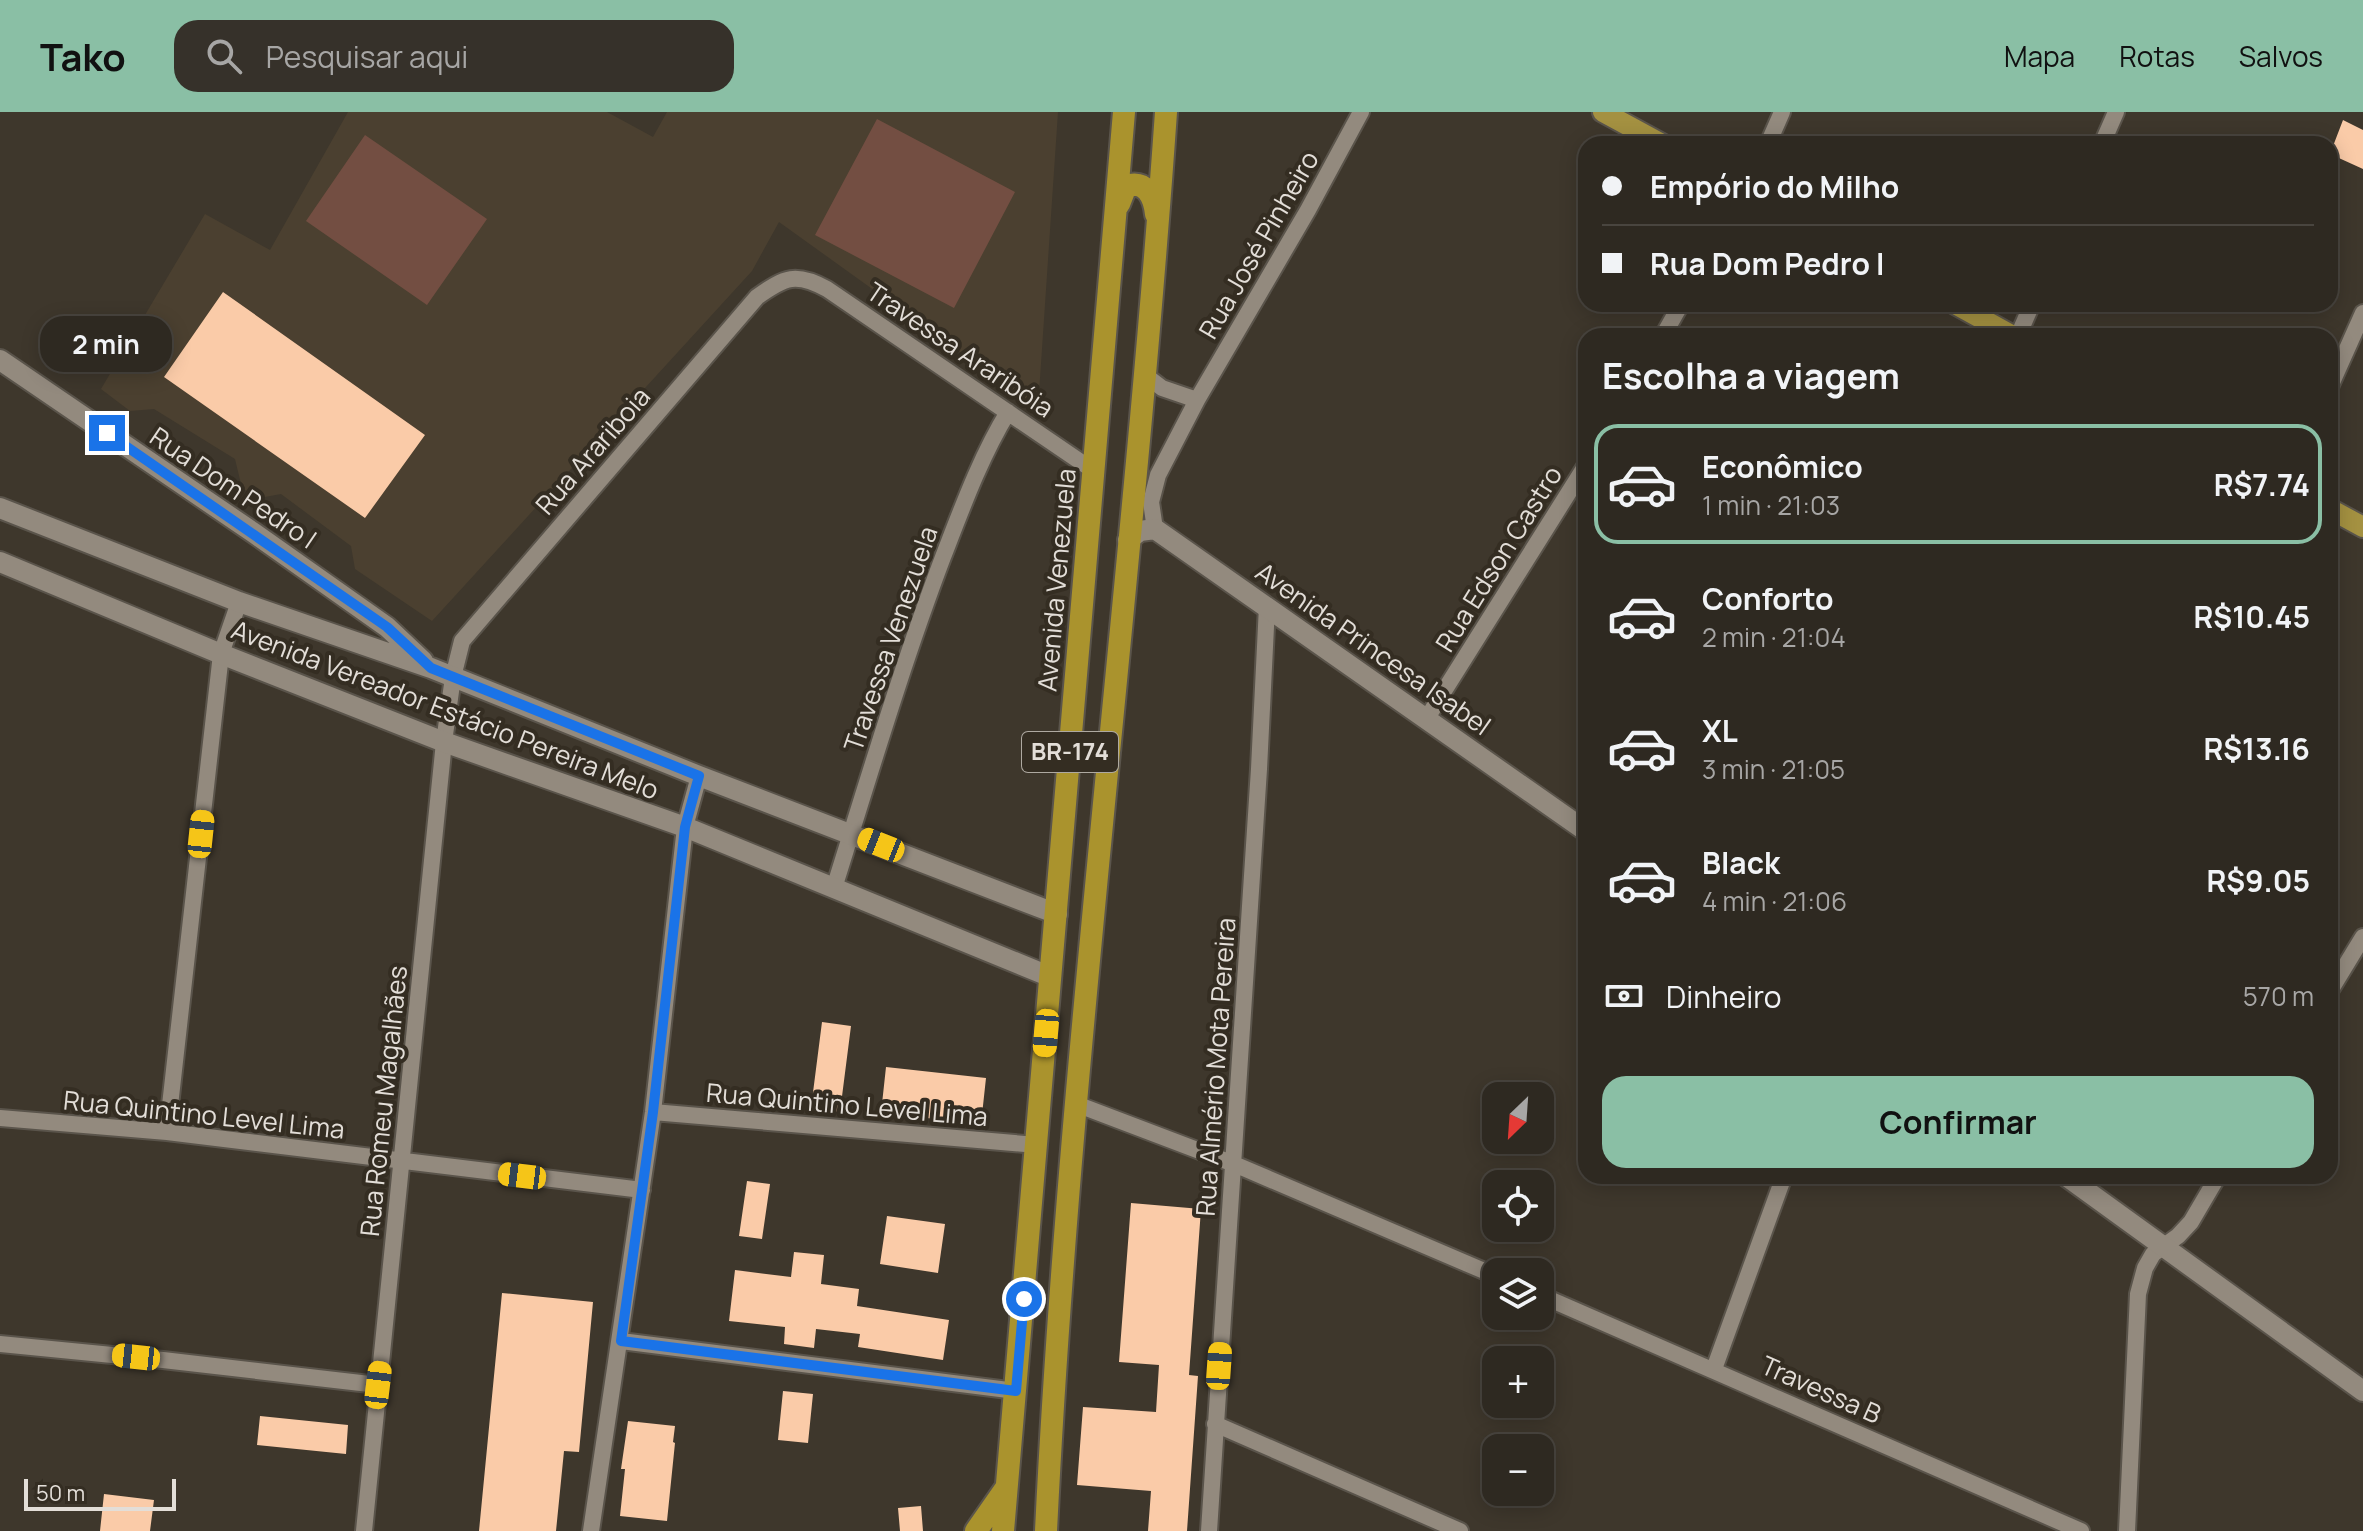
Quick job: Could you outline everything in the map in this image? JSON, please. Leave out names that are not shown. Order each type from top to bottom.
[{"type":"highway","name":"Avenida Venezuela","points":[[1003,1531],[1124,112]]},
{"type":"highway","name":"BR-174","points":[[1046,1531],[1076,1104],[1118,677],[1166,112]]},
{"type":"highway","points":[[1116,215],[1126,186],[1138,184],[1152,196],[1158,223]]},
{"type":"highway","points":[[1078,660],[1083,682],[1095,691],[1105,690],[1118,677]]},
{"type":"highway","points":[[976,1531],[1007,1487]]},
{"type":"main road","points":[[1603,112],[1647,136]]},
{"type":"main road","points":[[1970,312],[2001,328]]},
{"type":"main road","points":[[2338,513],[2363,527]]},
{"type":"street","name":"Rua José Pinheiro","points":[[1155,529],[1151,502],[1158,475],[1197,400],[1308,210],[1361,112]]},
{"type":"street","points":[[1772,136],[1782,112]]},
{"type":"street","points":[[2106,136],[2116,112]]},
{"type":"street","name":"Travessa Araribóia","points":[[794,278],[809,279],[827,289],[1094,471]]},
{"type":"street","name":"Rua Arariboia","points":[[453,677],[458,648],[482,617],[757,297],[778,282],[794,278]]},
{"type":"street","points":[[2338,369],[2363,313]]},
{"type":"street","name":"Rua Dom Pedro I","points":[[0,360],[351,601],[387,627],[431,668]]},
{"type":"street","points":[[1145,375],[1162,388],[1197,400]]},
{"type":"street","name":"Travessa Venezuela","points":[[834,888],[926,602],[960,514],[1008,412]]},
{"type":"street","name":"Rua Edson Castro","points":[[1427,718],[1578,478]]},
{"type":"street","name":"Avenida Vereador Estácio Pereira Melo","points":[[0,508],[239,602],[431,668],[699,776],[1057,914]]},
{"type":"street","points":[[1128,540],[1140,531],[1155,529]]},
{"type":"street","name":"Avenida Princesa Isabel","points":[[1155,529],[1578,825]]},
{"type":"street","name":"Avenida Vereador Estácio Pereira Melo","points":[[1,569],[444,742],[685,827],[1051,977]]},
{"type":"street","points":[[167,1132],[221,654],[239,602]]},
{"type":"street","name":"Rua Almério Mota Pereira","points":[[1209,1531],[1267,606]]},
{"type":"street","name":"Rua Romeu Magalhães","points":[[364,1531],[453,677]]},
{"type":"street","points":[[591,1531],[653,1112],[685,827],[699,776]]},
{"type":"street","points":[[2338,978],[2363,937]]},
{"type":"street","points":[[1076,1104],[1234,1164],[1482,1270]]},
{"type":"street","name":"Rua Quintino Level Lima","points":[[653,1112],[1037,1145]]},
{"type":"street","name":"Rua Quintino Level Lima","points":[[0,1118],[167,1132],[642,1190]]},
{"type":"street","points":[[1714,1369],[1781,1184]]},
{"type":"street","points":[[2077,1184],[2363,1391]]},
{"type":"street","points":[[2127,1531],[2138,1294],[2145,1268],[2153,1254],[2191,1222],[2213,1184]]},
{"type":"street","name":"Travessa B","points":[[1554,1301],[2081,1531]]},
{"type":"street","points":[[621,1341],[1016,1391]]},
{"type":"street","points":[[0,1344],[378,1385]]},
{"type":"street","points":[[1215,1424],[1460,1531]]},
{"type":"shaded area","points":[[348,112],[607,112],[653,137],[667,112],[1058,112],[1038,408],[779,222],[752,271],[432,621],[355,569],[351,546],[281,494],[259,498],[242,488],[235,459],[154,409],[130,411],[101,389],[205,214],[270,250]]},
{"type":"shaded area","points":[[877,119],[1015,192],[954,308],[815,235]]},
{"type":"shaded area","points":[[365,135],[487,219],[427,305],[306,221]]},
{"type":"building","points":[[2343,120],[2363,130],[2363,169],[2338,158],[2337,136]]},
{"type":"building","points":[[223,292],[425,435],[365,518],[164,377]]},
{"type":"building","points":[[822,1022],[851,1026],[840,1112],[811,1108]]},
{"type":"building","points":[[886,1067],[986,1078],[981,1124],[881,1113]]},
{"type":"building","points":[[747,1181],[770,1184],[762,1239],[739,1236]]},
{"type":"building","points":[[1131,1203],[1201,1209],[1189,1375],[1198,1376],[1187,1531],[1148,1531],[1151,1491],[1077,1485],[1083,1407],[1156,1412],[1159,1365],[1119,1362]]},
{"type":"building","points":[[887,1216],[945,1224],[938,1273],[880,1264]]},
{"type":"building","points":[[794,1252],[824,1255],[821,1284],[859,1289],[857,1306],[949,1320],[943,1360],[858,1347],[860,1334],[816,1329],[814,1348],[784,1344],[785,1327],[729,1321],[735,1270],[791,1277]]},
{"type":"building","points":[[502,1293],[593,1302],[579,1452],[564,1451],[556,1531],[479,1531]]},
{"type":"building","points":[[783,1391],[813,1394],[808,1443],[778,1440]]},
{"type":"building","points":[[260,1416],[348,1425],[346,1454],[257,1445]]},
{"type":"building","points":[[628,1421],[675,1426],[667,1521],[620,1516],[625,1469],[621,1469]]},
{"type":"building","points":[[104,1494],[154,1500],[150,1531],[100,1531]]},
{"type":"building","points":[[921,1506],[923,1531],[900,1531],[898,1508]]},
{"type":"route","points":[[107,433],[387,627],[431,668],[699,776],[685,827],[653,1112],[621,1341],[1016,1391],[1024,1299]]}]
